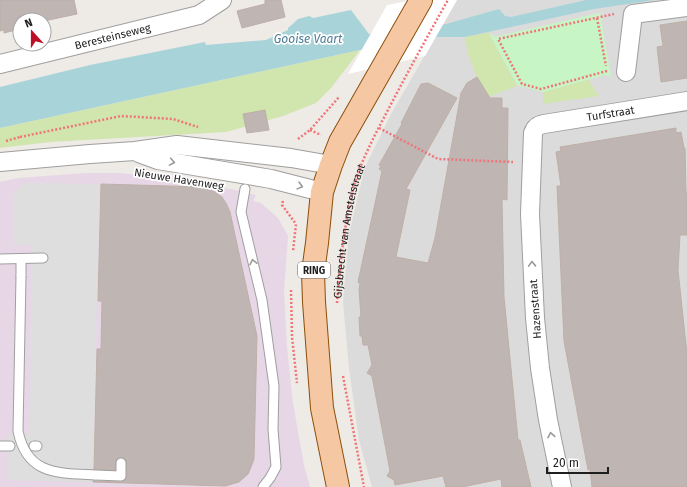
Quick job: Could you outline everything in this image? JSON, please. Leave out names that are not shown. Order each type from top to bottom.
[{"type":"main road","name":"RING","points":[[338,487],[322,408],[314,302],[313,272],[322,192],[340,142],[421,0]]},
{"type":"street","name":"Beresteinseweg","points":[[0,64],[199,15],[222,0]]},
{"type":"street","points":[[626,72],[633,14],[687,7]]},
{"type":"street","name":"Turfstraat","points":[[534,129],[538,125],[687,101]]},
{"type":"street","name":"Hazenstraat","points":[[534,129],[532,137],[530,214],[535,318],[540,368],[548,420],[562,487]]},
{"type":"street","name":"Nieuwe Havenweg","points":[[0,162],[135,151],[177,145],[291,158],[331,165]]},
{"type":"street","name":"Nieuwe Havenweg","points":[[135,151],[158,160],[246,183],[286,182],[322,192]]},
{"type":"lane","points":[[246,183],[241,212],[262,300],[274,386],[272,429],[276,467],[270,478],[262,487]]},
{"type":"lane","points":[[0,259],[43,258]]},
{"type":"lane","points":[[21,259],[18,431],[20,442],[25,452],[32,460],[47,470],[60,473],[121,476],[121,463]]},
{"type":"lane","points":[[0,446],[10,446]]},
{"type":"path","name":"Gijsbrecht van Amstelstraat","points":[[337,310],[339,275],[353,189],[366,154],[379,128],[448,0]]},
{"type":"path","points":[[597,18],[607,71],[540,89],[522,84],[498,39],[597,18],[621,13],[633,14]]},
{"type":"path","points":[[295,141],[310,130],[342,95]]},
{"type":"path","points":[[20,137],[122,116],[173,119],[201,127]]},
{"type":"path","points":[[379,128],[438,159],[531,162]]},
{"type":"path","points":[[276,201],[282,205]]},
{"type":"path","points":[[342,371],[364,487]]},
{"type":"shaded area","points":[[457,0],[687,0],[687,487],[372,487],[359,440],[349,368],[343,302],[349,234],[365,167],[391,114]]},
{"type":"shaded area","points":[[86,173],[119,173],[153,176],[235,190],[256,195],[253,201],[261,203],[278,218],[288,236],[284,291],[287,347],[293,403],[304,465],[310,487],[0,487],[0,182],[18,178]]},
{"type":"shaded area","points":[[23,183],[100,184],[93,470],[95,406],[112,406],[254,459],[248,474],[239,482],[225,486],[7,480],[8,434],[30,434],[31,245],[13,244],[13,196]]},
{"type":"green space","points":[[600,13],[611,77],[605,75],[543,92],[517,85],[490,35],[492,34],[494,37]]},
{"type":"green space","points":[[489,33],[517,86],[489,97],[477,77],[468,55],[465,37]]},
{"type":"green space","points":[[360,50],[331,88],[316,103],[283,116],[226,132],[50,142],[0,148],[0,128]]},
{"type":"green space","points":[[588,79],[599,96],[543,104],[543,92]]},
{"type":"water","name":"Gooise Vaart","points":[[586,0],[654,0],[594,9],[465,37],[437,37],[360,50],[0,128],[0,87],[90,65],[205,42],[206,45],[266,40],[288,30],[288,28],[298,19],[309,16],[313,18],[351,10],[369,34],[446,24],[499,9],[505,16],[511,17]]},
{"type":"pier","points":[[413,0],[457,0],[425,56],[348,74],[387,5]]},
{"type":"building","points":[[0,0],[74,0],[77,14],[52,19],[52,12],[12,12],[12,31],[4,33],[4,30],[0,31]]},
{"type":"building","points":[[265,0],[281,0],[285,17],[242,28],[237,11],[265,4]]},
{"type":"building","points":[[687,21],[687,78],[661,82],[657,47],[663,46],[660,25]]},
{"type":"building","points":[[477,77],[490,98],[502,98],[502,108],[508,108],[507,200],[502,199],[504,297],[518,440],[520,440],[531,487],[502,487],[501,479],[462,487],[446,487],[443,476],[395,485],[394,480],[387,476],[390,471],[372,376],[367,373],[372,365],[368,345],[363,345],[362,336],[360,336],[359,317],[361,317],[360,284],[358,282],[382,171],[379,169],[381,166],[379,165],[402,124],[401,123],[421,84],[428,83],[457,98],[406,189],[410,190],[396,257],[428,263],[435,238],[461,93],[467,83]]},
{"type":"building","points":[[265,110],[269,130],[247,133],[243,114]]},
{"type":"building","points":[[676,128],[676,133],[681,132],[685,148],[687,193],[687,235],[680,235],[678,270],[687,354],[687,487],[592,487],[590,469],[588,470],[564,341],[557,186],[561,186],[556,152],[561,151],[560,147]]},
{"type":"building","points":[[101,184],[203,187],[222,197],[227,205],[230,212],[257,336],[254,459],[248,474],[239,482],[225,486],[93,482],[121,482],[126,479],[127,476],[126,460],[121,457],[116,460],[115,470],[94,469],[97,349],[101,349],[102,301],[98,301]]}]
